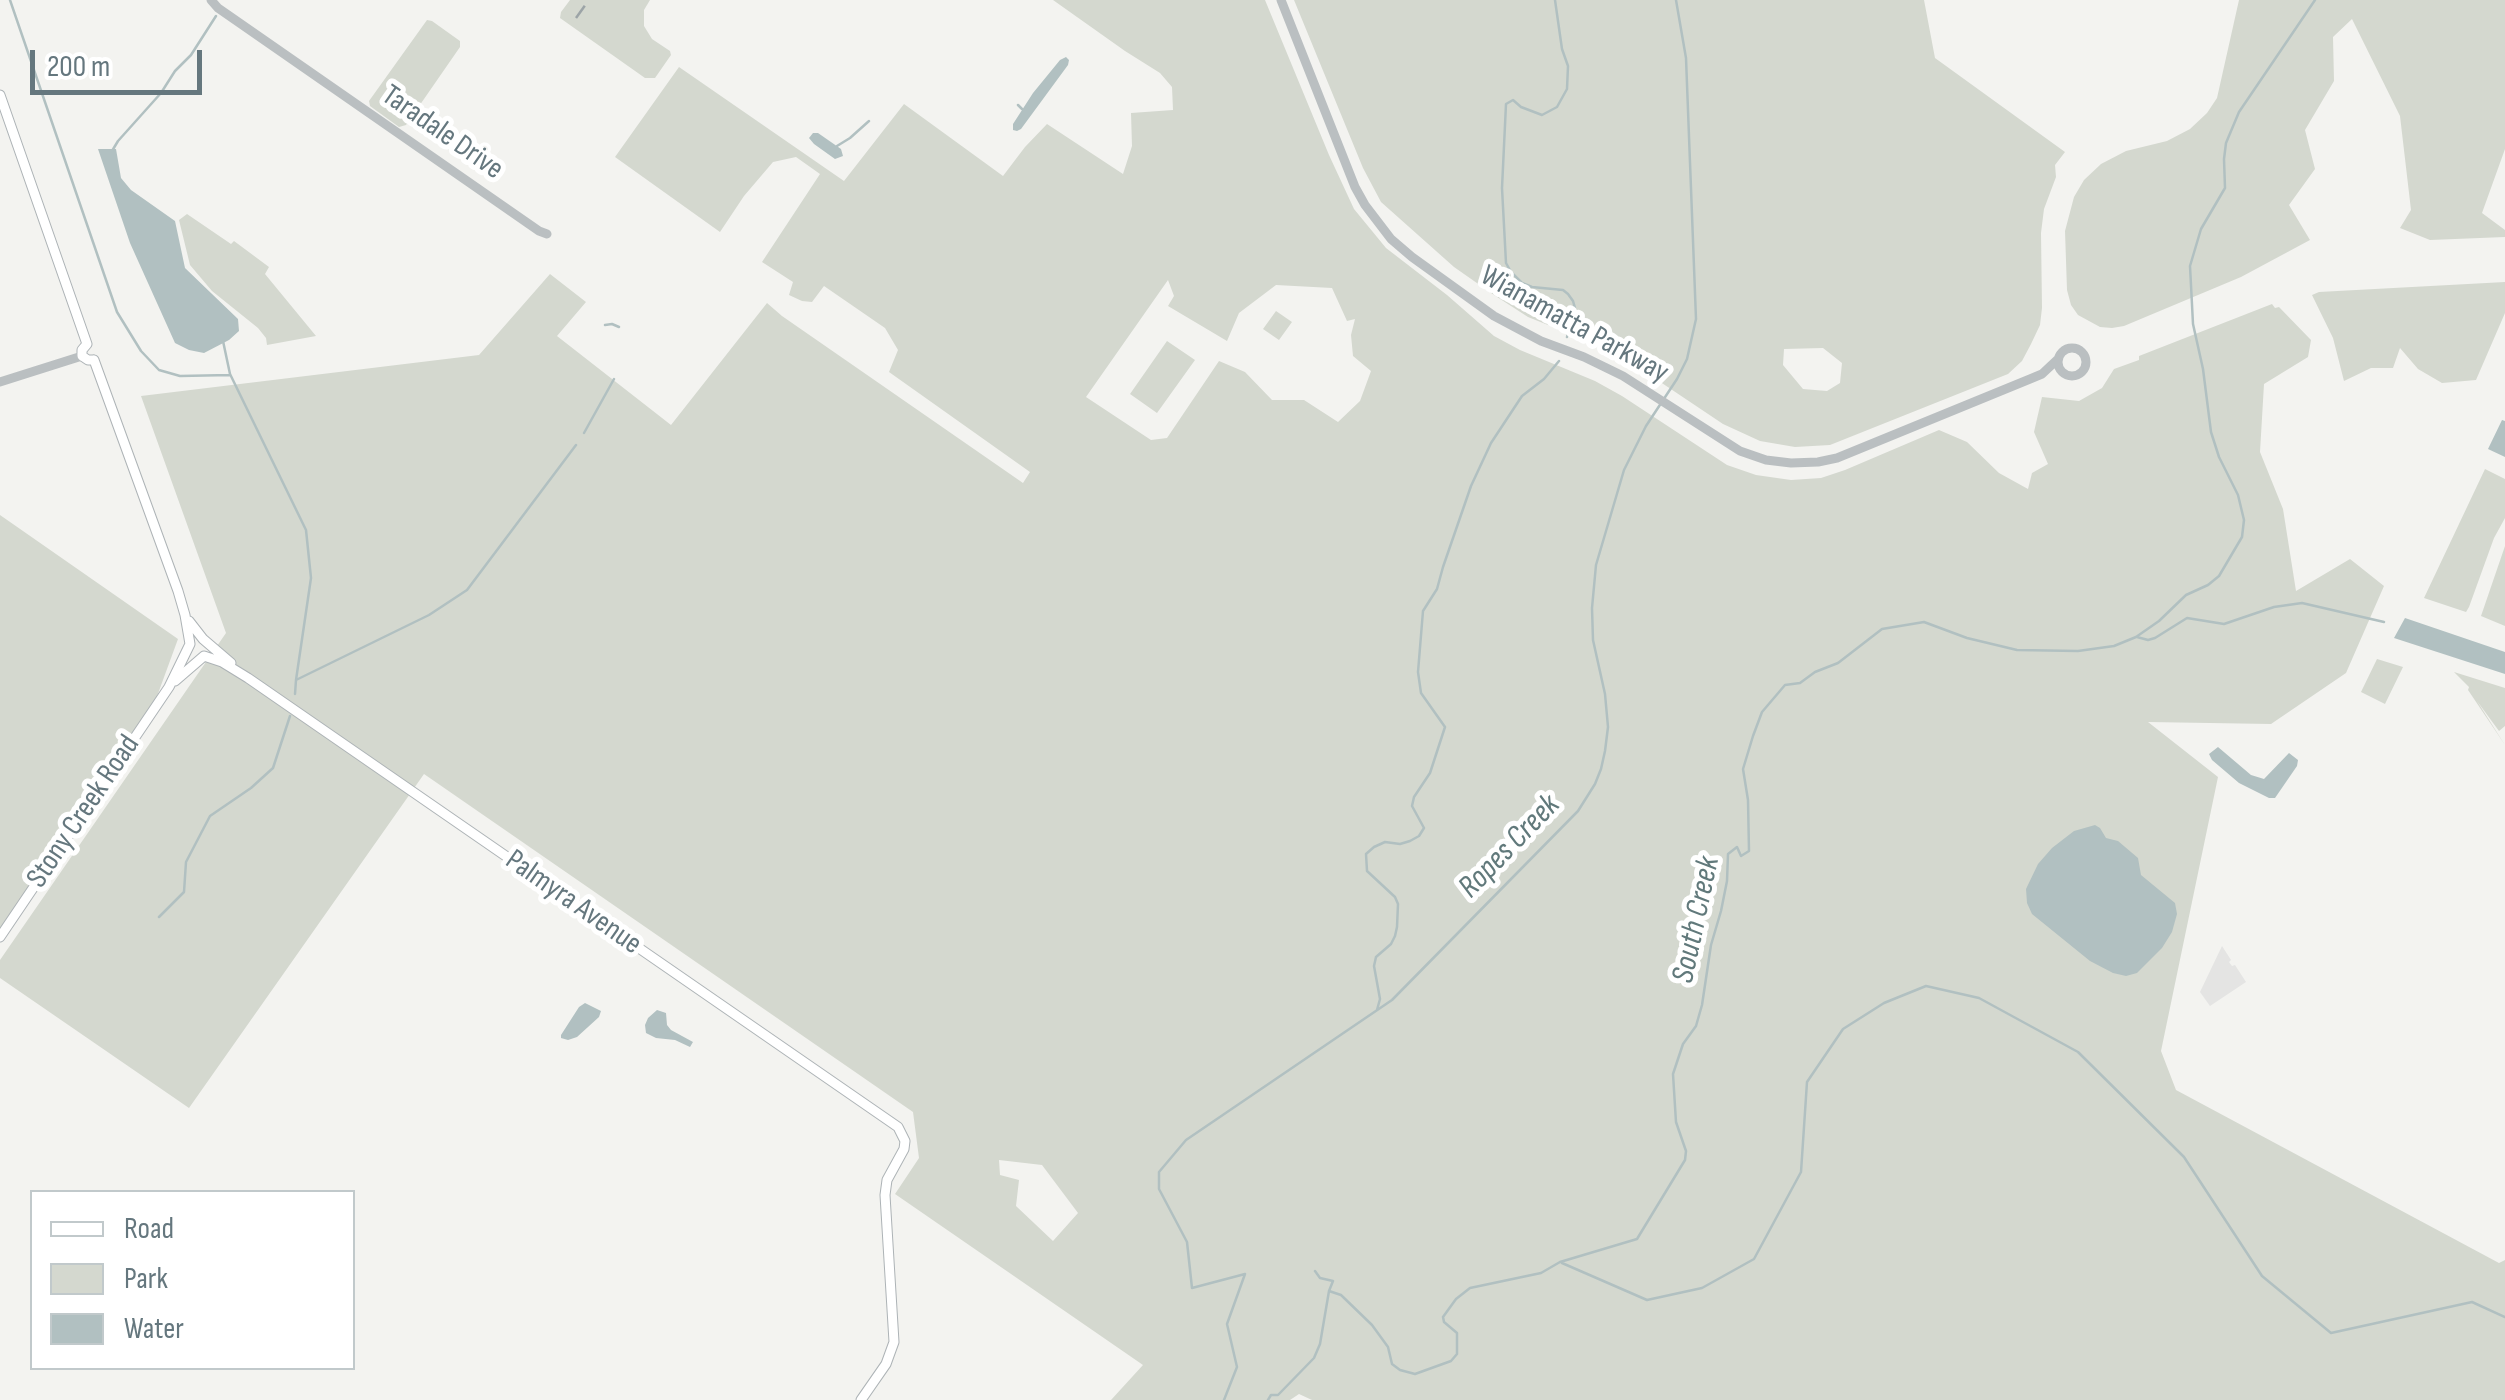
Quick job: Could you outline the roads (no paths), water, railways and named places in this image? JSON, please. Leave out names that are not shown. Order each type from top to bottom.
[{"type":"main road","name":"Palmyra Avenue","points":[[0,95],[94,351],[185,615],[190,645]]},
{"type":"main road","points":[[82,356],[86,360],[94,351]]},
{"type":"main road","name":"Palmyra Avenue","points":[[185,615],[205,641],[248,678]]},
{"type":"main road","points":[[196,638],[205,641],[208,650],[202,657],[192,655],[190,645],[196,638]]},
{"type":"main road","name":"Stony Creek Road","points":[[0,937],[169,686],[190,645]]},
{"type":"main road","name":"Palmyra Avenue","points":[[202,657],[222,662],[248,678],[898,1127],[904,1149],[885,1194],[894,1342],[886,1364],[862,1400]]},
{"type":"main road","name":"Stony Creek Road","points":[[169,686],[202,657]]},
{"type":"street","name":"Taradale Drive","points":[[211,0],[547,234]]},
{"type":"street","name":"Wianamatta Parkway","points":[[1281,0],[1355,186],[1365,206],[1391,238],[1494,316],[1541,341],[1610,369],[1740,451],[1775,461],[1808,463],[1846,454],[2042,374],[2064,373]]},
{"type":"street","points":[[2079,350],[2085,365],[2081,372],[2072,376],[2064,373],[2058,359],[2063,351],[2079,350]]},
{"type":"street","points":[[0,382],[82,356]]},
{"type":"street","name":"Wianamatta Parkway","points":[[2042,374],[2058,359]]},
{"type":"water","points":[[1066,57],[1068,65],[1021,129],[1013,130],[1033,93]]},
{"type":"water","points":[[813,133],[841,149],[843,156],[835,159],[814,144],[809,138]]},
{"type":"water","points":[[98,149],[116,149],[121,178],[131,190],[175,221],[185,268],[238,319],[239,331],[229,340],[204,353],[175,343],[130,243]]},
{"type":"water","points":[[2502,420],[2505,421],[2505,457],[2488,449]]},
{"type":"water","points":[[2405,618],[2505,652],[2505,674],[2394,638]]},
{"type":"water","points":[[2218,747],[2251,775],[2264,779],[2289,753],[2298,760],[2297,766],[2275,798],[2269,798],[2239,783],[2212,760],[2209,754]]},
{"type":"water","points":[[2095,825],[2106,838],[2118,841],[2138,858],[2141,875],[2175,903],[2177,914],[2172,932],[2162,948],[2137,973],[2126,976],[2090,961],[2032,914],[2027,903],[2026,889],[2038,864],[2074,831]]},
{"type":"water","points":[[585,1003],[601,1011],[599,1017],[577,1037],[561,1038],[579,1007]]},
{"type":"water","points":[[657,1010],[666,1013],[671,1030],[693,1042],[690,1047],[646,1033],[648,1018]]},
{"type":"waterway","points":[[10,0],[117,312],[141,351],[159,370],[180,376],[230,375]]},
{"type":"waterway","points":[[1555,0],[1568,66],[1567,89],[1557,107],[1542,115],[1513,100],[1506,104],[1502,188],[1506,263],[1522,283],[1568,294],[1575,308],[1567,337]]},
{"type":"waterway","name":"Ropes Creek","points":[[1224,1400],[1237,1367],[1227,1324],[1245,1274],[1192,1288],[1187,1242],[1159,1189],[1159,1172],[1186,1140],[1392,1000],[1578,811],[1601,769],[1608,727],[1593,640],[1596,565],[1624,470],[1687,359],[1696,319],[1686,58],[1676,0]]},
{"type":"waterway","name":"South Creek","points":[[1268,1400],[1271,1395],[1278,1395],[1314,1358],[1329,1291],[1341,1295],[1372,1325],[1388,1347],[1392,1364],[1415,1374],[1451,1361],[1457,1354],[1457,1333],[1443,1317],[1470,1288],[1541,1273],[1560,1262],[1637,1239],[1685,1160],[1686,1151],[1676,1122],[1673,1074],[1702,1005],[1711,945],[1727,881],[1728,854],[1737,847],[1741,856],[1749,851],[1743,769],[1762,712],[1785,685],[1800,683],[1838,663],[1882,629],[1924,622],[2017,650],[2078,651],[2114,646],[2136,637],[2186,595],[2219,576],[2242,537],[2244,520],[2238,495],[2211,432],[2193,324],[2190,266],[2201,229],[2225,188],[2226,143],[2239,112],[2315,0]]},
{"type":"waterway","points":[[112,151],[191,55],[216,16]]},
{"type":"waterway","points":[[1018,105],[1022,109]]},
{"type":"waterway","points":[[837,146],[869,121]]},
{"type":"waterway","points":[[605,325],[619,327]]},
{"type":"waterway","points":[[223,341],[230,374],[306,530],[311,578],[296,680]]},
{"type":"waterway","points":[[1377,1010],[1380,999],[1374,966],[1376,957],[1395,936],[1398,904],[1367,871],[1366,854],[1385,842],[1410,841],[1424,828],[1412,806],[1430,773],[1445,727],[1421,693],[1418,672],[1423,611],[1437,589],[1471,486],[1491,443],[1522,396],[1559,361]]},
{"type":"waterway","points":[[584,433],[614,379]]},
{"type":"waterway","points":[[295,694],[296,680],[429,615],[467,590],[576,445]]},
{"type":"waterway","points":[[2137,637],[2155,638],[2187,618],[2224,624],[2274,607],[2302,603],[2384,622]]},
{"type":"waterway","points":[[159,917],[184,892],[186,862],[210,816],[273,768],[290,716]]},
{"type":"waterway","points":[[1562,1263],[1647,1300],[1702,1288],[1754,1259],[1801,1172],[1807,1082],[1843,1029],[1884,1003],[1926,986],[1979,998],[2078,1052],[2184,1157],[2262,1276],[2331,1333],[2472,1302],[2505,1317]]},
{"type":"waterway","points":[[1315,1271],[1320,1278],[1333,1281],[1329,1291]]},
{"type":"railway","points":[[576,18],[589,0]]}]
